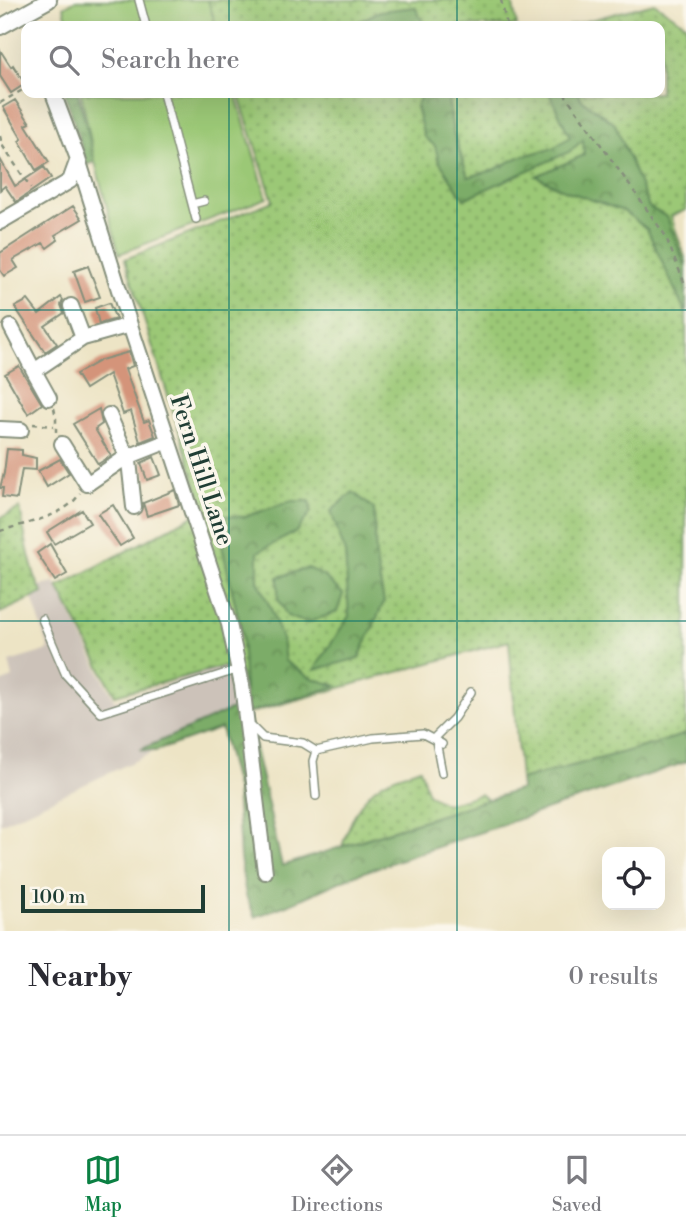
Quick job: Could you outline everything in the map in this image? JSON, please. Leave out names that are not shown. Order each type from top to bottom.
[{"type":"street","points":[[25,21],[49,0]]},
{"type":"street","points":[[0,27],[21,23]]},
{"type":"street","name":"Fern Hill Lane","points":[[55,98],[78,159],[229,624],[247,722],[265,872]]},
{"type":"street","points":[[0,222],[70,181],[78,159]]},
{"type":"street","points":[[71,306],[83,338]]},
{"type":"street","points":[[34,371],[83,338],[130,324]]},
{"type":"street","points":[[11,327],[51,401]]},
{"type":"street","points":[[109,415],[127,457],[134,507]]},
{"type":"street","points":[[0,429],[21,430]]},
{"type":"street","points":[[62,444],[87,484],[127,457],[168,441]]},
{"type":"lane","points":[[139,0],[145,21]]},
{"type":"lane","points":[[164,98],[196,219]]},
{"type":"lane","points":[[192,204],[204,201]]},
{"type":"lane","points":[[42,619],[66,675],[101,713],[239,669]]},
{"type":"lane","points":[[442,773],[437,742],[471,692]]},
{"type":"lane","points":[[247,722],[263,738],[303,743],[316,751],[373,738],[423,734],[437,742]]},
{"type":"lane","points":[[316,751],[313,761],[316,796]]},
{"type":"path","points":[[501,0],[506,21]]},
{"type":"path","points":[[0,95],[2,102],[21,91]]},
{"type":"path","points":[[568,98],[665,235],[686,287]]},
{"type":"path","points":[[0,136],[2,145],[38,200]]},
{"type":"path","points":[[51,401],[56,417],[56,438],[62,444]]},
{"type":"path","points":[[21,430],[34,424],[55,426]]},
{"type":"path","points":[[0,531],[54,514],[77,499],[87,484]]},
{"type":"shaded area","points":[[55,583],[114,700],[221,667],[230,667],[238,662],[246,714],[232,709],[142,749],[156,751],[0,824],[0,683],[13,678],[9,662],[49,650],[32,598],[42,593],[39,586]]},
{"type":"green space","points":[[76,0],[208,0],[214,21],[67,21],[64,7]]},
{"type":"green space","points":[[208,0],[512,0],[516,21],[214,21]]},
{"type":"green space","points":[[654,3],[686,24],[686,210],[671,216],[686,261],[686,734],[520,780],[509,641],[250,713],[237,662],[230,667],[221,667],[115,695],[58,587],[204,510],[125,259],[273,201],[240,98],[665,98],[665,21],[587,21]]},
{"type":"green space","points":[[415,7],[422,21],[360,21],[380,11]]},
{"type":"green space","points":[[67,98],[79,98],[95,162],[87,165]]},
{"type":"green space","points":[[82,98],[237,98],[267,198],[119,254],[95,162]]},
{"type":"green space","points":[[420,98],[448,98],[453,131],[468,177],[494,170],[519,157],[553,148],[570,137],[551,98],[581,98],[615,124],[649,207],[667,217],[686,268],[686,314],[647,229],[623,211],[564,190],[536,176],[584,155],[583,140],[569,152],[464,199],[439,161],[435,146],[424,137],[416,106]]},
{"type":"green space","points":[[353,492],[374,509],[376,560],[384,602],[359,658],[314,670],[349,616],[345,553],[331,511]]},
{"type":"green space","points":[[291,501],[310,501],[311,512],[296,532],[258,552],[258,581],[282,639],[285,661],[309,677],[337,686],[247,713],[282,866],[521,789],[520,780],[686,734],[686,762],[352,876],[255,917],[246,896],[240,858],[236,788],[221,728],[156,751],[140,750],[232,709],[246,714],[242,634],[215,515],[244,517]]},
{"type":"green space","points":[[20,508],[32,564],[43,593],[0,613],[0,518]]},
{"type":"green space","points":[[308,568],[325,577],[343,594],[337,612],[307,623],[287,616],[278,599],[278,577]]},
{"type":"green space","points":[[420,768],[428,794],[446,804],[481,794],[488,800],[342,846],[352,819],[368,795],[388,780]]},
{"type":"building","points":[[0,50],[21,78],[21,87],[11,93],[0,76]]},
{"type":"building","points":[[15,100],[30,123],[26,125],[49,162],[36,170],[3,107]]},
{"type":"building","points":[[0,159],[15,186],[44,167],[51,178],[16,202],[5,186],[0,190]]},
{"type":"building","points":[[73,206],[82,219],[55,235],[58,240],[47,248],[43,243],[13,260],[18,268],[4,276],[0,270],[0,253]]},
{"type":"building","points":[[88,266],[100,297],[85,302],[74,271]]},
{"type":"building","points":[[61,297],[64,313],[45,326],[57,344],[45,352],[15,307],[28,300],[39,314]]},
{"type":"building","points":[[109,303],[116,319],[99,324],[95,308]]},
{"type":"building","points":[[129,352],[133,366],[125,369],[144,422],[149,420],[155,436],[140,442],[131,411],[123,414],[109,374],[85,389],[76,374],[101,360]]},
{"type":"building","points":[[19,366],[42,404],[28,414],[5,374]]},
{"type":"building","points":[[99,409],[102,424],[95,429],[111,456],[98,464],[73,424]]},
{"type":"building","points":[[7,449],[22,450],[22,455],[36,458],[36,470],[22,469],[17,499],[2,497],[3,488],[0,488]]},
{"type":"building","points":[[154,457],[161,475],[147,480],[141,463]]},
{"type":"building","points":[[60,459],[69,473],[47,487],[38,471]]},
{"type":"building","points":[[175,490],[179,505],[147,516],[143,503]]},
{"type":"building","points":[[113,505],[133,538],[120,546],[98,514]]},
{"type":"building","points":[[82,510],[90,523],[54,544],[47,532]]},
{"type":"building","points":[[50,544],[67,574],[55,581],[37,553]]}]
